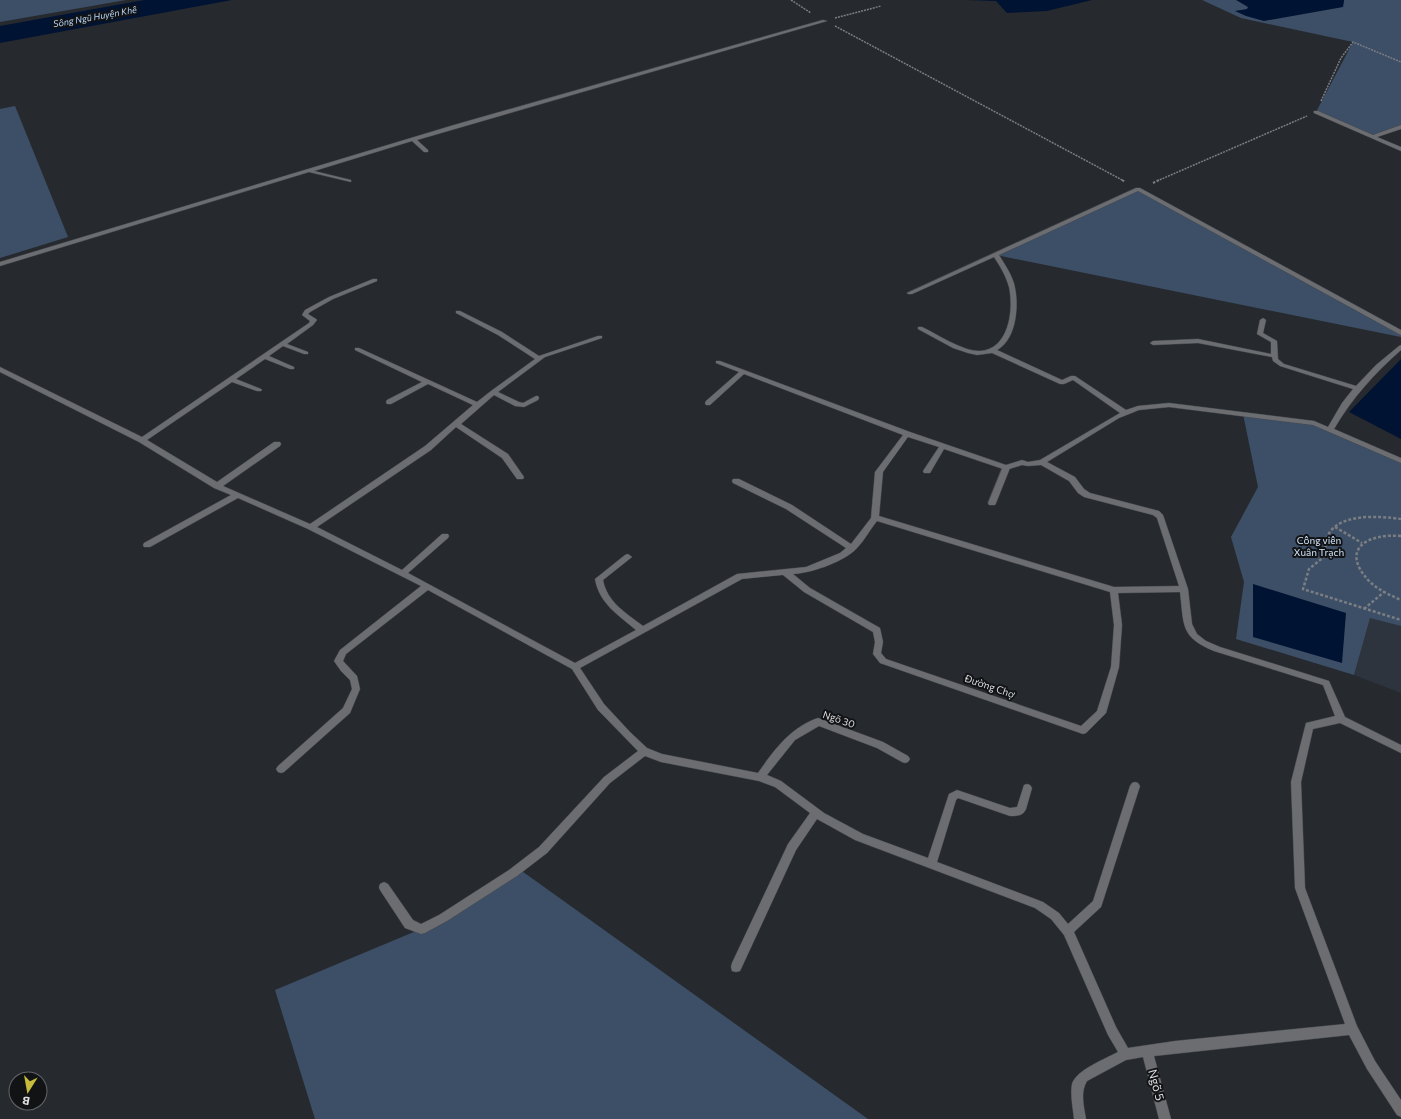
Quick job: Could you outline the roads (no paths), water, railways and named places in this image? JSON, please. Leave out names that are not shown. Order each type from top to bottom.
[{"type":"street","points":[[0,264],[413,139],[825,21]]},
{"type":"street","points":[[1316,112],[1401,149]]},
{"type":"street","points":[[1374,136],[1401,127]]},
{"type":"street","points":[[413,139],[426,151]]},
{"type":"street","points":[[310,171],[349,181]]},
{"type":"street","points":[[910,293],[1138,189],[1401,334]]},
{"type":"street","points":[[920,328],[969,351],[977,353],[993,351],[1002,344],[1009,332],[1013,311],[1012,289],[1006,271],[996,255]]},
{"type":"street","points":[[142,440],[314,322],[314,320],[305,316],[307,311],[331,298],[375,280]]},
{"type":"street","points":[[458,312],[480,321],[508,337],[539,359]]},
{"type":"street","points":[[1262,320],[1260,334],[1274,341],[1274,360],[1282,364],[1356,388]]},
{"type":"street","points":[[312,526],[428,448],[493,392],[543,356],[600,337]]},
{"type":"street","points":[[1153,343],[1198,341],[1274,356]]},
{"type":"street","points":[[282,344],[306,353]]},
{"type":"street","points":[[1330,430],[1340,410],[1356,388],[1401,347]]},
{"type":"street","points":[[358,349],[478,405]]},
{"type":"street","points":[[993,351],[1062,383],[1073,377],[1126,413]]},
{"type":"street","points":[[264,356],[292,368]]},
{"type":"street","points":[[718,362],[907,434],[1006,468],[1022,462],[1028,464],[1042,462],[1102,424],[1126,413],[1152,406],[1169,405],[1314,423],[1401,461]]},
{"type":"street","points":[[0,369],[142,440],[217,486],[312,526],[403,573],[575,668],[601,706],[644,751],[660,758],[760,777],[778,784],[816,813],[859,837],[1039,905],[1055,916],[1068,931],[1112,1031],[1125,1054]]},
{"type":"street","points":[[708,403],[743,372]]},
{"type":"street","points":[[231,379],[259,390]]},
{"type":"street","points":[[389,402],[427,382]]},
{"type":"street","points":[[493,392],[517,404],[524,405],[536,398]]},
{"type":"street","points":[[456,424],[505,456],[520,477]]},
{"type":"street","points":[[575,668],[740,576],[807,570],[843,555],[852,548],[876,518],[879,472],[907,434]]},
{"type":"street","points":[[217,486],[277,444]]},
{"type":"street","points":[[927,471],[943,446]]},
{"type":"street","points":[[1042,462],[1072,479],[1081,491],[1087,495],[1156,513],[1160,517],[1184,589],[1188,624],[1194,636],[1203,643],[1217,649],[1326,682],[1341,719]]},
{"type":"street","points":[[992,503],[1006,468]]},
{"type":"street","points":[[736,481],[789,507],[852,548]]},
{"type":"street","points":[[147,545],[237,495]]},
{"type":"street","points":[[876,518],[1114,590],[1184,589]]},
{"type":"street","points":[[403,573],[445,536]]},
{"type":"street","points":[[628,557],[600,579],[600,588],[609,602],[642,630]]},
{"type":"street","name":"Đường Chợ","points":[[785,572],[807,590],[876,630],[879,642],[877,654],[883,661],[1083,730],[1101,713],[1115,667],[1118,625],[1114,590]]},
{"type":"street","points":[[281,769],[347,710],[356,689],[354,678],[338,661],[344,652],[427,586]]},
{"type":"street","points":[[1400,748],[1341,719],[1309,726],[1296,782],[1300,888],[1352,1029],[1371,1065],[1401,1111]]},
{"type":"street","name":"Ngõ 30","points":[[760,777],[792,737],[818,722],[880,745],[905,759]]},
{"type":"street","points":[[384,887],[409,924],[421,929],[443,918],[513,873],[543,850],[607,780],[644,751]]},
{"type":"street","points":[[1068,931],[1097,904],[1135,786]]},
{"type":"street","points":[[931,864],[952,797],[957,794],[1010,812],[1017,812],[1021,809],[1027,788]]},
{"type":"street","points":[[736,967],[792,847],[816,813]]},
{"type":"street","points":[[1080,1119],[1077,1096],[1078,1084],[1083,1077],[1125,1054],[1352,1029]]},
{"type":"street","name":"Ngõ 5","points":[[1147,1051],[1165,1119]]},
{"type":"water","name":"Sông Ngũ Huyện Khê","points":[[144,0],[232,0],[0,43],[0,26]]},
{"type":"water","points":[[966,0],[1092,0],[1047,11],[1007,13],[996,1]]},
{"type":"water","points":[[1236,0],[1344,1],[1343,7],[1264,21],[1235,11],[1247,9],[1248,7]]},
{"type":"water","points":[[1401,359],[1401,439],[1349,412]]},
{"type":"water","points":[[1253,584],[1346,613],[1342,663],[1253,637]]},
{"type":"park label","name":"Công viên Xuân Trạch","points":[[1319,546]]}]
